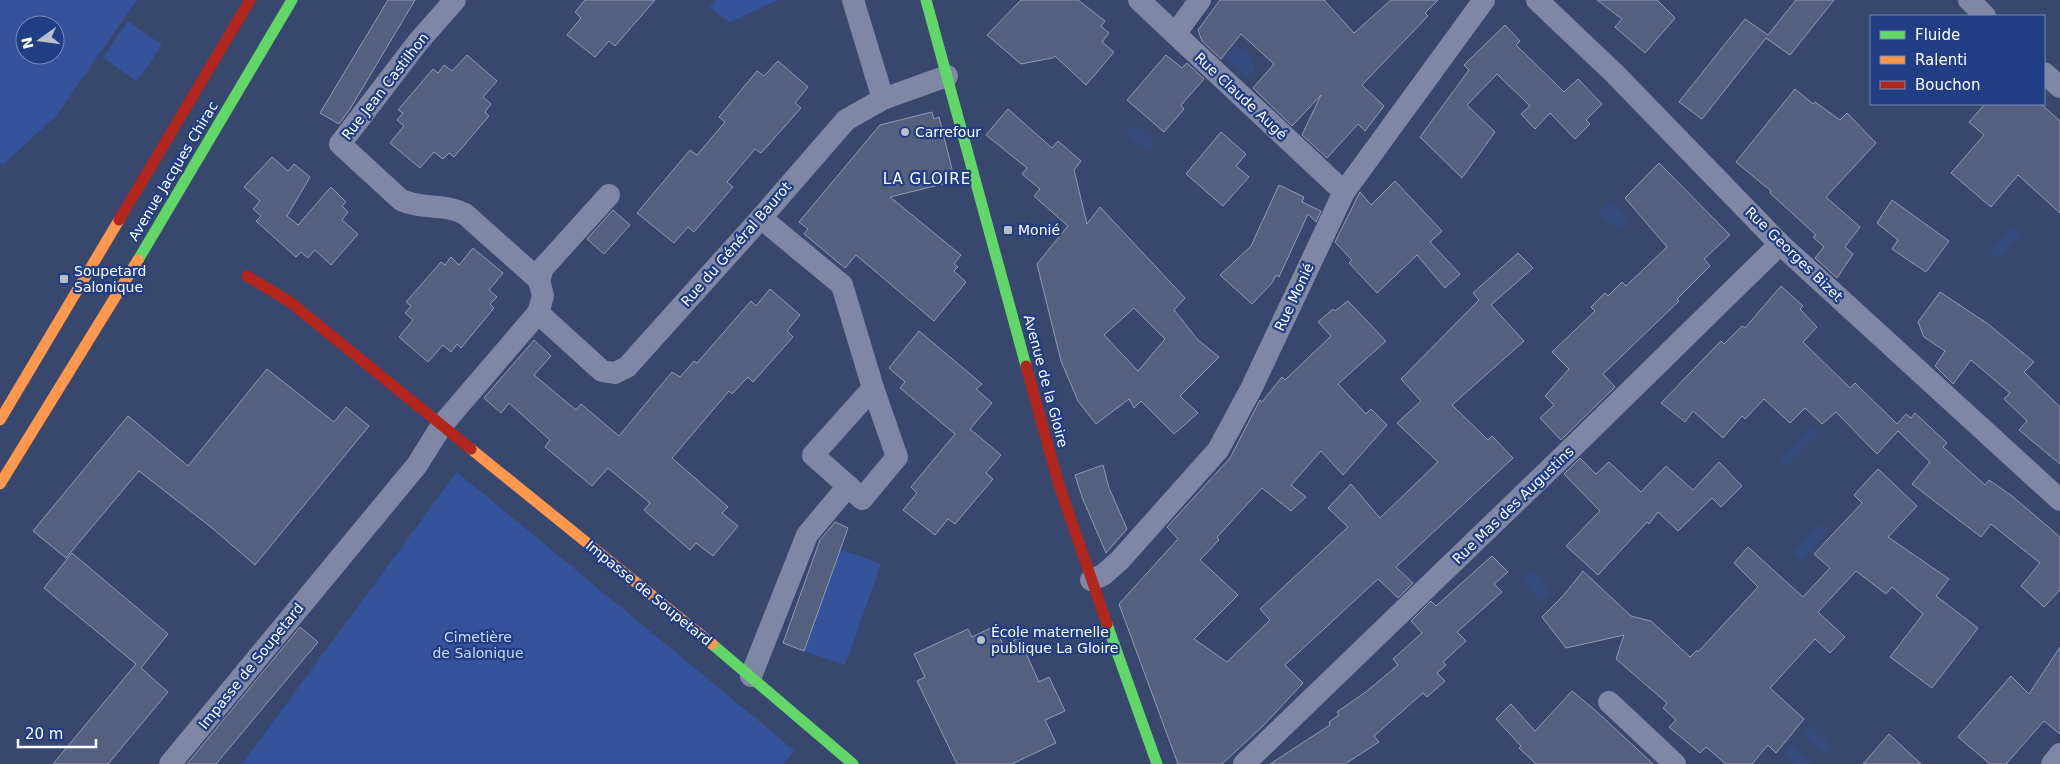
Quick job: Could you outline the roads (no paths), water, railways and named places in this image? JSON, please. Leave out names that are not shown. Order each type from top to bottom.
[{"type":"street","name":"Avenue Jacques Chirac","points":[[0,420],[250,0]]},
{"type":"street","name":"Avenue Jacques Chirac","points":[[0,484],[102,320],[292,0]]},
{"type":"street","name":"Rue Jean Castilhon","points":[[455,0],[418,42],[340,144],[401,200],[412,205],[453,208],[464,214],[538,280]]},
{"type":"street","points":[[853,0],[883,99]]},
{"type":"street","name":"Avenue de la Gloire","points":[[926,0],[1059,485],[1091,580],[1158,764]]},
{"type":"street","name":"Rue Claude Augé","points":[[1139,0],[1344,192]]},
{"type":"street","points":[[1175,34],[1200,0]]},
{"type":"street","name":"Rue Monié","points":[[1091,580],[1103,575],[1120,560],[1218,450],[1251,389],[1344,192],[1484,0]]},
{"type":"street","name":"Rue Georges Bizet","points":[[1537,0],[1614,73],[1780,244],[2060,500]]},
{"type":"street","points":[[1969,0],[1984,15]]},
{"type":"street","points":[[2045,74],[2060,87]]},
{"type":"street","name":"Rue du Général Baurot","points":[[538,313],[602,371],[615,373],[627,368],[762,218],[840,125],[861,109],[947,76]]},
{"type":"street","points":[[442,425],[538,313],[542,296],[538,280],[544,268],[609,195]]},
{"type":"street","points":[[762,218],[842,285],[873,388],[897,458],[862,499],[813,455],[873,388]]},
{"type":"street","name":"Rue Mas des Augustins","points":[[1244,764],[1546,474],[1780,244]]},
{"type":"street","name":"Impasse de Soupetard","points":[[246,276],[290,302],[751,676],[854,764]]},
{"type":"street","name":"Impasse de Soupetard","points":[[170,764],[417,465],[442,425]]},
{"type":"street","points":[[751,676],[808,535],[848,486]]},
{"type":"street","points":[[1608,702],[1670,762]]},
{"type":"street","points":[[2052,764],[2060,754]]},
{"type":"place","name":"Carrefour","points":[[905,132]]},
{"type":"place","name":"Monié","points":[[1008,230]]},
{"type":"place","name":"Soupetard Salonique","points":[[64,279]]},
{"type":"place","name":"École maternelle publique La Gloire","points":[[981,640]]},
{"type":"district","name":"LA GLOIRE","points":[[927,179]]},
{"type":"park label","name":"Cimetière de Salonique","points":[[478,646]]}]
